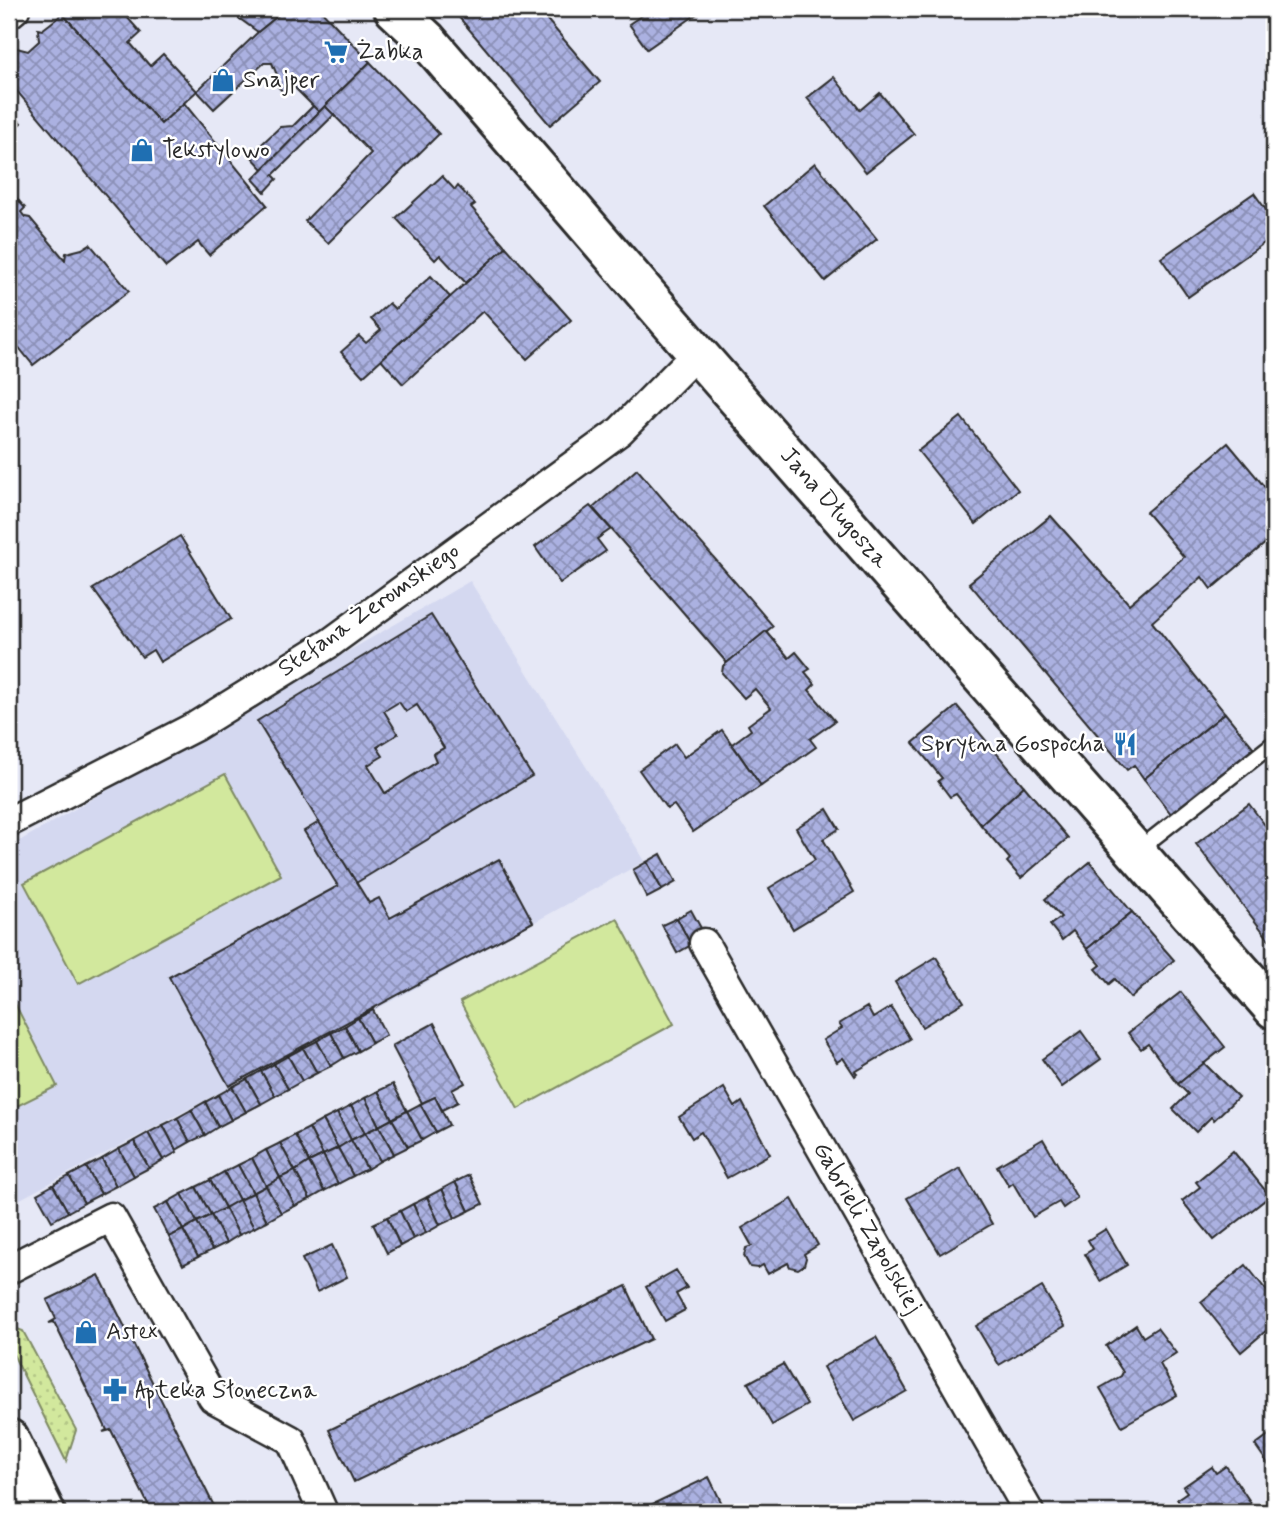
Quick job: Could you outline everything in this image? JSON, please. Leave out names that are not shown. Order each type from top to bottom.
[{"type":"street","points":[[9,14],[15,9]]},
{"type":"street","name":"Jana Długosza","points":[[401,11],[697,353],[1274,1009]]},
{"type":"street","name":"Stefana Żeromskiego","points":[[9,822],[196,726],[330,643],[620,431],[697,353]]},
{"type":"street","name":"Gabrieli Zapolskiej","points":[[704,943],[1029,1512]]},
{"type":"street","points":[[9,1269],[111,1217],[213,1398],[291,1440],[324,1512]]},
{"type":"street","points":[[9,1439],[45,1512]]},
{"type":"lane","points":[[1136,851],[1274,743]]},
{"type":"shaded area","points":[[470,581],[645,861],[421,985],[9,1205],[9,847]]},
{"type":"green space","points":[[225,774],[281,875],[78,984],[24,883]]},
{"type":"green space","points":[[617,918],[674,1024],[518,1109],[460,1002]]},
{"type":"green space","points":[[9,992],[57,1086],[9,1110]]},
{"type":"green space","points":[[9,1326],[23,1331],[76,1430],[66,1461],[9,1346]]},
{"type":"green space","points":[[9,1477],[25,1512],[9,1512]]},
{"type":"building","points":[[58,9],[120,9],[141,33],[130,43],[150,66],[163,54],[197,91],[161,124]]},
{"type":"building","points":[[226,9],[286,9],[258,32]]},
{"type":"building","points":[[286,9],[320,9],[370,62],[319,112],[292,85],[284,93],[272,80],[277,75],[272,63],[264,63],[214,109],[197,91]]},
{"type":"building","points":[[452,9],[538,9],[600,82],[550,125]]},
{"type":"building","points":[[651,9],[704,9],[647,49],[629,24]]},
{"type":"building","points":[[60,11],[161,124],[184,103],[267,205],[209,255],[198,242],[166,267],[9,82],[9,58],[16,52],[14,49],[28,51],[39,41],[38,29],[42,30],[60,16]]},
{"type":"building","points":[[370,62],[439,134],[328,243],[305,221],[371,153],[325,106]]},
{"type":"building","points":[[834,77],[860,110],[880,93],[914,134],[866,172],[807,98]]},
{"type":"building","points":[[313,106],[319,112],[263,169],[250,155],[280,127],[293,126]]},
{"type":"building","points":[[325,106],[334,115],[273,175],[277,179],[265,192],[253,179]]},
{"type":"building","points":[[9,109],[21,123],[9,134]]},
{"type":"building","points":[[815,163],[877,239],[825,281],[764,206]]},
{"type":"building","points":[[442,176],[455,190],[458,186],[475,204],[471,207],[506,247],[466,283],[440,255],[435,260],[396,218]]},
{"type":"building","points":[[12,193],[25,208],[21,212],[30,218],[65,260],[66,253],[90,244],[129,291],[33,365],[9,335],[9,196]]},
{"type":"building","points":[[1254,193],[1274,221],[1274,236],[1188,297],[1161,258]]},
{"type":"building","points":[[506,247],[571,320],[527,359],[483,311],[403,384],[381,359]]},
{"type":"building","points":[[431,276],[450,297],[363,376],[341,352],[359,336],[366,343],[381,330],[371,319],[389,303],[395,309]]},
{"type":"building","points":[[961,417],[1018,490],[976,524],[918,451]]},
{"type":"building","points":[[1228,443],[1274,498],[1274,536],[1211,589],[1202,577],[1152,622],[1225,713],[1144,779],[1134,765],[1127,770],[969,583],[1051,516],[1129,604],[1184,557],[1146,512]]},
{"type":"building","points":[[637,469],[773,626],[727,663],[593,508]]},
{"type":"building","points":[[590,506],[611,529],[597,539],[606,551],[560,583],[535,547]]},
{"type":"building","points":[[180,536],[231,619],[160,662],[153,650],[142,657],[93,589]]},
{"type":"building","points":[[431,615],[532,776],[356,883],[257,721]],"holes":[[[399,702],[406,712],[417,705],[444,748],[433,754],[436,761],[385,793],[368,765],[383,756],[377,747],[398,734],[384,711]]]},
{"type":"building","points":[[766,631],[789,658],[796,652],[810,669],[805,672],[815,684],[809,690],[835,721],[810,739],[816,747],[761,786],[732,744],[751,730],[748,725],[771,708],[755,689],[744,698],[722,673],[723,666]]},
{"type":"building","points":[[957,706],[1024,786],[981,825],[956,794],[950,797],[938,781],[942,778],[913,743]]},
{"type":"building","points":[[1225,713],[1254,748],[1172,815],[1144,779]]},
{"type":"building","points":[[722,730],[761,786],[693,832],[674,805],[667,809],[639,770],[675,744],[684,757]]},
{"type":"building","points":[[1024,786],[1068,838],[1021,878],[1007,862],[1010,859],[981,825]]},
{"type":"building","points":[[1249,804],[1274,837],[1274,946],[1196,844]]},
{"type":"building","points":[[827,809],[839,829],[823,839],[854,892],[793,929],[769,888],[815,860],[796,828]]},
{"type":"building","points":[[319,822],[369,903],[379,898],[390,918],[499,859],[533,922],[229,1086],[169,977],[338,886],[304,831]]},
{"type":"building","points":[[661,854],[676,882],[662,890],[647,862]]},
{"type":"building","points":[[647,862],[662,890],[647,898],[633,870]]},
{"type":"building","points":[[1090,862],[1132,912],[1087,949],[1073,931],[1062,940],[1050,925],[1061,917],[1045,899]]},
{"type":"building","points":[[691,910],[706,937],[691,945],[677,918]]},
{"type":"building","points":[[1132,912],[1174,960],[1131,998],[1115,979],[1109,984],[1096,969],[1101,965],[1087,949]]},
{"type":"building","points":[[677,918],[691,945],[677,953],[662,925]]},
{"type":"building","points":[[936,957],[964,1002],[922,1027],[895,982]]},
{"type":"building","points":[[1181,992],[1225,1047],[1178,1084],[1148,1044],[1141,1049],[1128,1033]]},
{"type":"building","points":[[867,1007],[873,1018],[891,1007],[910,1039],[855,1072],[855,1076],[843,1058],[837,1062],[823,1040],[842,1028],[839,1024]]},
{"type":"building","points":[[373,1010],[386,1035],[372,1043],[358,1018]]},
{"type":"building","points":[[358,1018],[372,1043],[358,1051],[345,1026]]},
{"type":"building","points":[[434,1023],[465,1083],[452,1090],[458,1102],[442,1110],[435,1097],[422,1103],[392,1046]]},
{"type":"building","points":[[345,1026],[358,1051],[344,1058],[331,1033]]},
{"type":"building","points":[[1081,1031],[1101,1059],[1062,1087],[1042,1059]]},
{"type":"building","points":[[331,1033],[344,1058],[331,1066],[317,1041]]},
{"type":"building","points":[[317,1041],[331,1066],[317,1073],[303,1048]]},
{"type":"building","points":[[303,1048],[317,1073],[302,1081],[288,1056]]},
{"type":"building","points":[[288,1056],[302,1081],[288,1089],[274,1064]]},
{"type":"building","points":[[1204,1063],[1238,1097],[1214,1120],[1211,1117],[1196,1132],[1173,1109],[1188,1094],[1178,1084]]},
{"type":"building","points":[[274,1064],[288,1089],[275,1096],[261,1071]]},
{"type":"building","points":[[261,1071],[275,1096],[261,1104],[247,1079]]},
{"type":"building","points":[[247,1079],[261,1104],[246,1112],[232,1087]]},
{"type":"building","points":[[393,1084],[407,1111],[392,1119],[378,1091]]},
{"type":"building","points":[[232,1087],[246,1112],[231,1120],[218,1095]]},
{"type":"building","points":[[724,1088],[735,1107],[742,1102],[770,1154],[727,1178],[701,1132],[692,1138],[679,1117]]},
{"type":"building","points":[[378,1091],[392,1119],[379,1126],[365,1098]]},
{"type":"building","points":[[218,1095],[231,1120],[218,1127],[205,1102]]},
{"type":"building","points":[[435,1097],[449,1125],[436,1132],[420,1104]]},
{"type":"building","points":[[365,1098],[379,1126],[365,1133],[351,1106]]},
{"type":"building","points":[[205,1102],[218,1127],[205,1135],[191,1110]]},
{"type":"building","points":[[420,1104],[436,1132],[422,1140],[407,1111]]},
{"type":"building","points":[[351,1106],[365,1133],[351,1140],[337,1113]]},
{"type":"building","points":[[191,1110],[205,1135],[190,1142],[177,1118]]},
{"type":"building","points":[[407,1111],[422,1140],[408,1147],[392,1119]]},
{"type":"building","points":[[337,1113],[351,1140],[338,1148],[323,1120]]},
{"type":"building","points":[[177,1118],[190,1142],[176,1150],[163,1125]]},
{"type":"building","points":[[392,1119],[408,1147],[394,1154],[379,1126]]},
{"type":"building","points":[[323,1120],[338,1148],[323,1155],[309,1128]]},
{"type":"building","points":[[163,1125],[177,1152],[163,1160],[148,1133]]},
{"type":"building","points":[[379,1126],[394,1154],[380,1161],[365,1133]]},
{"type":"building","points":[[309,1128],[323,1155],[309,1162],[295,1135]]},
{"type":"building","points":[[148,1133],[163,1160],[149,1168],[134,1141]]},
{"type":"building","points":[[365,1133],[380,1161],[367,1169],[351,1140]]},
{"type":"building","points":[[295,1135],[309,1162],[295,1171],[280,1143]]},
{"type":"building","points":[[1043,1139],[1077,1198],[1063,1208],[1059,1202],[1033,1217],[1013,1183],[1009,1186],[997,1166]]},
{"type":"building","points":[[351,1140],[367,1169],[353,1176],[338,1148]]},
{"type":"building","points":[[134,1141],[149,1168],[134,1176],[119,1149]]},
{"type":"building","points":[[280,1143],[295,1171],[280,1178],[266,1150]]},
{"type":"building","points":[[338,1148],[353,1176],[338,1184],[323,1155]]},
{"type":"building","points":[[119,1149],[134,1176],[116,1186],[102,1159]]},
{"type":"building","points":[[266,1150],[280,1178],[266,1186],[252,1158]]},
{"type":"building","points":[[1233,1151],[1270,1196],[1214,1240],[1182,1201],[1200,1187],[1196,1182]]},
{"type":"building","points":[[323,1155],[338,1184],[324,1191],[309,1162]]},
{"type":"building","points":[[252,1158],[266,1186],[253,1193],[238,1165]]},
{"type":"building","points":[[102,1159],[116,1186],[101,1194],[86,1167]]},
{"type":"building","points":[[309,1162],[324,1191],[310,1199],[295,1171]]},
{"type":"building","points":[[238,1165],[253,1193],[239,1200],[224,1172]]},
{"type":"building","points":[[86,1167],[101,1194],[84,1203],[69,1176]]},
{"type":"building","points":[[960,1168],[992,1224],[940,1254],[907,1198]]},
{"type":"building","points":[[295,1171],[310,1199],[295,1206],[280,1178]]},
{"type":"building","points":[[224,1172],[239,1200],[225,1208],[210,1180]]},
{"type":"building","points":[[469,1175],[483,1204],[469,1211],[455,1182]]},
{"type":"building","points":[[69,1176],[84,1203],[68,1212],[53,1185]]},
{"type":"building","points":[[280,1178],[295,1206],[281,1213],[266,1186]]},
{"type":"building","points":[[210,1180],[225,1208],[211,1215],[196,1187]]},
{"type":"building","points":[[455,1182],[469,1211],[455,1218],[442,1189]]},
{"type":"building","points":[[53,1185],[68,1212],[52,1221],[37,1194]]},
{"type":"building","points":[[266,1186],[281,1213],[267,1221],[253,1193]]},
{"type":"building","points":[[196,1187],[211,1215],[197,1222],[182,1194]]},
{"type":"building","points":[[442,1189],[455,1218],[440,1225],[427,1197]]},
{"type":"building","points":[[253,1193],[267,1221],[254,1228],[239,1200]]},
{"type":"building","points":[[182,1194],[197,1222],[183,1230],[168,1202]]},
{"type":"building","points":[[427,1197],[440,1225],[426,1233],[413,1204]]},
{"type":"building","points":[[792,1199],[818,1245],[804,1254],[804,1265],[798,1269],[790,1267],[788,1263],[768,1274],[763,1265],[758,1268],[750,1267],[744,1256],[746,1248],[752,1246],[742,1228]]},
{"type":"building","points":[[239,1200],[254,1228],[239,1235],[225,1208]]},
{"type":"building","points":[[168,1202],[183,1230],[169,1237],[154,1209]]},
{"type":"building","points":[[413,1204],[426,1233],[413,1239],[400,1211]]},
{"type":"building","points":[[225,1208],[239,1235],[226,1243],[211,1215]]},
{"type":"building","points":[[400,1211],[413,1239],[400,1246],[387,1217]]},
{"type":"building","points":[[211,1215],[226,1243],[212,1250],[197,1222]]},
{"type":"building","points":[[387,1217],[400,1246],[387,1253],[373,1224]]},
{"type":"building","points":[[197,1222],[212,1250],[198,1257],[183,1230]]},
{"type":"building","points":[[1106,1229],[1127,1265],[1100,1281],[1085,1254],[1093,1249],[1088,1240]]},
{"type":"building","points":[[183,1230],[198,1257],[183,1265],[169,1237]]},
{"type":"building","points":[[332,1245],[347,1277],[317,1292],[302,1259]]},
{"type":"building","points":[[1246,1265],[1274,1300],[1274,1324],[1241,1352],[1201,1302]]},
{"type":"building","points":[[676,1270],[687,1288],[676,1294],[685,1310],[665,1321],[646,1287]]},
{"type":"building","points":[[99,1275],[217,1512],[152,1512],[111,1430],[103,1432],[107,1430],[54,1322],[49,1323],[56,1319],[47,1300]]},
{"type":"building","points":[[626,1286],[651,1339],[354,1482],[329,1430]]},
{"type":"building","points":[[1042,1287],[1065,1326],[999,1365],[976,1326]]},
{"type":"building","points":[[1136,1325],[1143,1337],[1157,1328],[1176,1353],[1160,1364],[1177,1395],[1122,1426],[1100,1388],[1121,1376],[1123,1372],[1106,1346]]},
{"type":"building","points":[[876,1337],[907,1391],[854,1421],[823,1367]]},
{"type":"building","points":[[783,1364],[807,1405],[772,1425],[748,1383]]},
{"type":"building","points":[[1274,1431],[1274,1462],[1269,1465],[1255,1445]]},
{"type":"building","points":[[1226,1466],[1251,1503],[1237,1512],[1186,1512],[1177,1499],[1187,1492],[1183,1487],[1212,1467],[1216,1473]]},
{"type":"building","points":[[709,1477],[726,1512],[636,1512]]},
{"type":"place","name":"Żabka","points":[[336,52]]},
{"type":"place","name":"Snajper","points":[[223,80]]},
{"type":"place","name":"Tekstylowo","points":[[142,150]]},
{"type":"place","name":"Sprytna Gospocha","points":[[1125,744]]},
{"type":"place","name":"Astex","points":[[86,1332]]},
{"type":"place","name":"Apteka Słoneczna","points":[[115,1390]]}]
